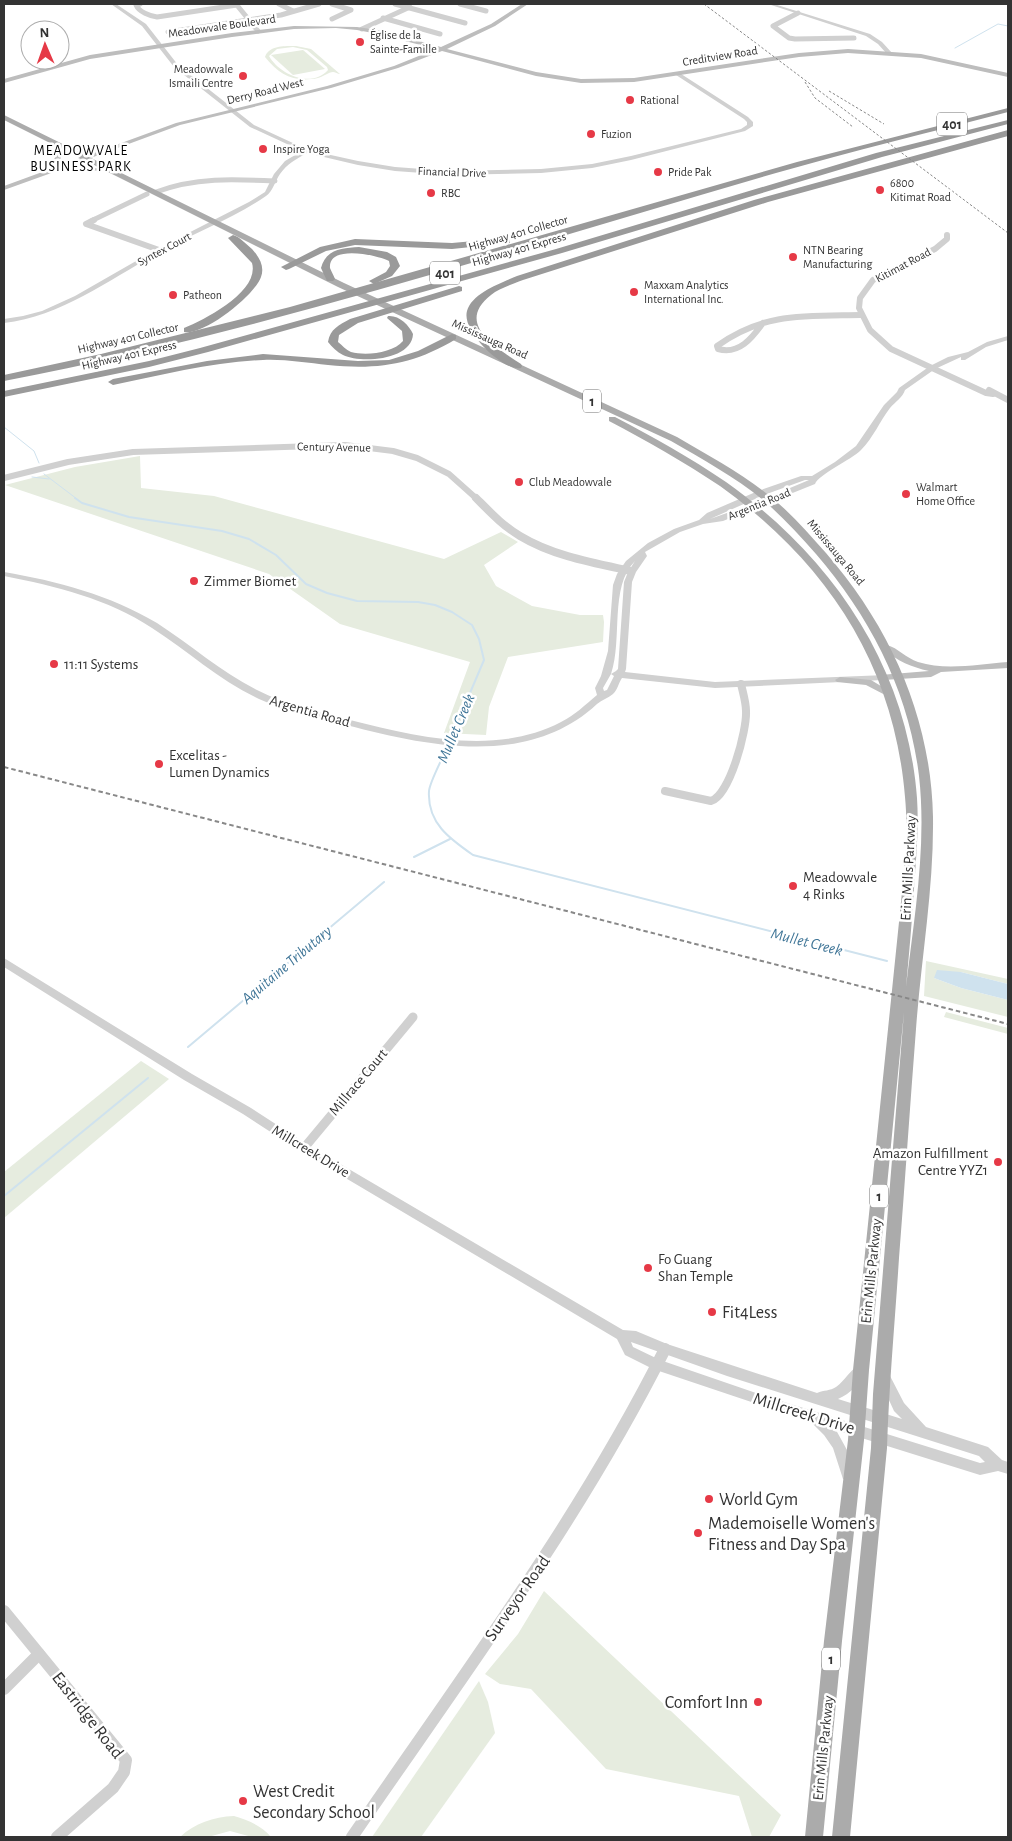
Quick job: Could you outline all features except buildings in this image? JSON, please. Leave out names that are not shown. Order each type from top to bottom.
[{"type":"highway","name":"Highway 401 Collector","points":[[4,401],[220,352],[797,190],[890,153],[1008,110]]},
{"type":"highway","name":"Highway 401 Express","points":[[4,394],[131,368],[204,350],[647,225],[1008,116]]},
{"type":"highway","name":"Highway 401 Express","points":[[907,148],[1008,122]]},
{"type":"highway","name":"Highway 401 Collector","points":[[4,378],[164,343],[474,259],[774,171],[1008,132]]},
{"type":"highway","name":"Highway 401 Express","points":[[4,385],[98,366],[219,336],[890,153]]},
{"type":"highway","points":[[517,366],[484,342],[472,326],[472,310],[488,292],[520,278],[797,190]]},
{"type":"highway","points":[[290,264],[337,245],[355,242],[445,246],[499,243],[556,231],[650,207]]},
{"type":"highway","points":[[4,373],[130,346],[172,335],[207,321],[245,294],[257,277],[256,261],[233,238]]},
{"type":"highway","points":[[164,343],[379,280],[395,266],[393,259],[382,252],[370,250],[352,250],[334,255],[327,260],[324,266],[330,284]]},
{"type":"highway","points":[[392,318],[404,327],[408,334],[408,340],[404,346],[394,352],[380,356],[365,357],[349,354],[338,348],[333,342],[334,334],[342,327],[354,321],[451,292],[528,266]]},
{"type":"highway","points":[[30,396],[234,359],[274,358],[363,364],[388,363],[411,358],[448,340]]},
{"type":"main road","name":"Derry Road West","points":[[87,158],[178,124],[357,75],[437,47],[485,24],[514,4]]},
{"type":"main road","name":"Derry Road West","points":[[4,188],[62,167],[94,148],[166,123],[354,80],[396,67],[444,49],[493,25],[525,4]]},
{"type":"main road","name":"Meadowvale Boulevard","points":[[4,83],[70,61],[258,31],[310,26],[362,29],[437,47]]},
{"type":"main road","name":"Creditview Road","points":[[437,47],[536,74],[569,80],[622,81],[816,53],[889,53],[948,60],[1008,75]]},
{"type":"main road","name":"Mississauga Road","points":[[4,117],[66,147],[79,157],[99,167],[156,192],[205,220]]},
{"type":"main road","name":"Mississauga Road","points":[[4,126],[70,157],[87,158],[146,194],[218,226],[392,318],[517,366],[674,439],[761,493],[782,511],[843,580],[858,600],[887,648],[899,673]]},
{"type":"main road","points":[[66,147],[94,148]]},
{"type":"main road","points":[[53,164],[58,158],[58,151]]},
{"type":"main road","points":[[62,167],[99,167],[98,158],[102,153]]},
{"type":"main road","points":[[4,182],[70,157]]},
{"type":"main road","name":"Mississauga Road","points":[[218,226],[233,238],[290,264]]},
{"type":"main road","name":"Mississauga Road","points":[[330,284],[341,285],[405,315],[448,340],[629,428],[680,455],[731,489],[766,517],[815,565],[836,589],[866,639],[882,674]]},
{"type":"main road","points":[[887,648],[902,659],[933,669],[1008,665]]},
{"type":"main road","points":[[882,674],[931,674],[933,669]]},
{"type":"main road","name":"Erin Mills Parkway","points":[[814,1837],[850,1481],[859,1411],[861,1370],[903,1024],[918,943],[926,850],[926,797],[922,755],[912,710],[899,673]]},
{"type":"main road","name":"Erin Mills Parkway","points":[[842,1837],[879,1436],[912,840],[911,796],[899,724],[882,674]]},
{"type":"main road","points":[[840,680],[868,682],[889,694]]},
{"type":"street","name":"Financial Drive","points":[[113,4],[144,26],[176,66],[259,130],[306,150],[350,162],[395,169],[458,173],[516,173],[567,169],[623,160],[744,130],[750,126],[750,122],[746,118],[678,74]]},
{"type":"street","points":[[140,4],[136,5],[137,8],[150,16],[157,17],[236,4],[258,31]]},
{"type":"street","points":[[279,4],[293,11]]},
{"type":"street","points":[[168,32],[250,20],[318,4]]},
{"type":"street","points":[[332,4],[351,10],[332,19]]},
{"type":"street","points":[[395,4],[465,23]]},
{"type":"street","points":[[362,29],[417,4]]},
{"type":"street","points":[[460,4],[486,11]]},
{"type":"street","points":[[770,4],[868,35],[880,43],[889,53]]},
{"type":"street","points":[[798,13],[776,23],[774,26],[789,38],[795,39],[854,38]]},
{"type":"street","points":[[383,18],[440,34]]},
{"type":"street","name":"Syntex Court","points":[[4,321],[24,318],[63,304],[159,250],[267,194],[277,174],[287,162],[306,150]]},
{"type":"street","points":[[156,192],[178,183],[198,180],[227,178],[275,181]]},
{"type":"street","points":[[146,194],[86,224],[159,250]]},
{"type":"street","name":"Kitimat Road","points":[[861,315],[859,308],[860,298],[873,280],[935,249],[947,239],[947,235]]},
{"type":"street","points":[[763,323],[752,338],[737,349],[724,352],[718,349],[717,346],[740,330],[774,319],[792,316],[861,315],[870,330],[889,345],[891,349],[1008,400]]},
{"type":"street","name":"Argentia Road","points":[[601,695],[599,688],[610,670],[616,591],[635,554],[642,553],[662,538],[701,522],[718,520],[745,500],[804,478],[813,478],[838,464],[859,448],[887,407],[901,392],[909,391],[940,369],[966,358],[967,354],[991,342],[1008,338]]},
{"type":"street","name":"Century Avenue","points":[[4,478],[61,464],[132,452],[338,446],[382,449],[412,457],[439,468],[459,481],[476,500],[509,529],[536,544],[572,557],[627,571]]},
{"type":"street","name":"Argentia Road","points":[[735,509],[754,506],[783,495],[812,482],[813,478]]},
{"type":"street","points":[[750,486],[776,488]]},
{"type":"street","points":[[731,489],[735,509],[766,517]]},
{"type":"street","points":[[782,511],[780,502],[783,495]]},
{"type":"street","points":[[621,671],[627,571]]},
{"type":"street","name":"Argentia Road","points":[[4,574],[68,587],[90,594],[140,617],[252,692],[275,703],[438,743],[461,745],[502,743],[533,736],[556,728],[580,715],[601,695],[610,692],[621,671]]},
{"type":"street","points":[[610,670],[641,677],[650,676],[702,684],[741,684],[808,679],[815,681],[840,680],[882,674]]},
{"type":"street","points":[[808,679],[814,675],[882,674]]},
{"type":"street","points":[[665,791],[711,801],[718,799],[721,795],[742,741],[745,726],[746,714],[741,684]]},
{"type":"street","name":"Millcreek Drive","points":[[4,962],[188,1077],[248,1111],[304,1148],[621,1335],[636,1337],[665,1349],[772,1385],[983,1451],[1003,1466]]},
{"type":"street","name":"Millrace Court","points":[[304,1148],[413,1017]]},
{"type":"street","name":"Millcreek Drive","points":[[621,1335],[629,1351],[657,1366],[768,1403],[857,1429],[980,1469],[1003,1466]]},
{"type":"street","name":"Surveyor Road","points":[[352,1837],[532,1578],[562,1531],[665,1349]]},
{"type":"street","points":[[808,1396],[828,1397],[838,1394],[847,1387],[861,1370]]},
{"type":"street","points":[[883,1373],[899,1407],[923,1432]]},
{"type":"street","points":[[768,1403],[772,1385]]},
{"type":"street","points":[[806,1414],[823,1425],[835,1438],[842,1451],[850,1481]]},
{"type":"street","name":"Eastridge Road","points":[[4,1611],[126,1760],[124,1772],[113,1788],[56,1837]]},
{"type":"street","points":[[4,1689],[39,1654]]},
{"type":"shaded area","points":[[296,46],[311,49],[340,74],[333,72],[318,78],[310,79],[302,79],[295,78],[276,69],[265,57],[274,48]],"holes":[[[293,47],[307,50],[327,67],[328,70],[321,76],[304,79],[296,77],[280,68],[269,56],[277,49]]]},
{"type":"shaded area","points":[[303,50],[325,69],[293,75],[271,55]]},
{"type":"shaded area","points":[[140,456],[141,488],[214,496],[444,559],[501,532],[518,542],[484,565],[496,586],[532,606],[580,615],[603,615],[603,642],[508,657],[489,707],[486,735],[444,733],[470,662],[340,624],[269,574],[5,485],[75,467]]},
{"type":"shaded area","points":[[926,961],[1008,979],[1008,984],[961,972],[949,972],[934,978],[961,988],[1008,1000],[1008,1017],[924,996]]},
{"type":"shaded area","points":[[946,1012],[1008,1028],[1008,1034],[944,1017]]},
{"type":"shaded area","points":[[141,1061],[169,1079],[4,1218],[4,1172]]},
{"type":"shaded area","points":[[544,1591],[781,1815],[769,1837],[752,1837],[739,1796],[606,1769],[531,1689],[500,1684],[485,1674],[518,1634]]},
{"type":"shaded area","points":[[479,1681],[488,1702],[495,1733],[421,1837],[372,1837]]},
{"type":"shaded area","points":[[234,1816],[254,1824],[271,1837],[252,1837],[230,1831],[208,1837],[180,1837],[192,1828],[205,1822]]},
{"type":"water","points":[[937,970],[961,972],[1008,984],[1008,1000],[961,988],[934,978]]},
{"type":"waterway","points":[[955,48],[998,24],[1008,26]]},
{"type":"waterway","name":"Mullet Creek","points":[[4,427],[34,451],[39,463]]},
{"type":"waterway","name":"Mullet Creek","points":[[44,474],[77,499]]},
{"type":"waterway","points":[[32,477],[49,479]]},
{"type":"waterway","name":"Mullet Creek","points":[[75,498],[82,503],[129,517],[222,531],[249,539],[276,555],[306,584],[327,593],[357,601],[418,602],[435,605],[452,612],[472,625],[479,639],[484,660],[450,740]]},
{"type":"waterway","name":"Mullet Creek","points":[[449,744],[434,775],[429,791],[429,802],[436,821],[442,829],[456,843],[473,855],[887,961]]},
{"type":"waterway","name":"Aquitaine Tributary","points":[[414,857],[450,839]]},
{"type":"waterway","name":"Aquitaine Tributary","points":[[188,1047],[384,882]]},
{"type":"waterway","name":"Aquitaine Tributary","points":[[4,1196],[148,1078]]},
{"type":"railway","points":[[704,4],[1008,233]]},
{"type":"railway","points":[[805,82],[815,98],[853,127]]},
{"type":"railway","points":[[829,91],[884,124]]},
{"type":"railway","points":[[4,767],[1008,1024]]},
{"type":"place","name":"Église de la Sainte-Famille","points":[[360,42]]},
{"type":"place","name":"Meadowvale Ismaili Centre","points":[[243,76]]},
{"type":"place","name":"Rational","points":[[630,100]]},
{"type":"place","name":"Fuzion","points":[[591,134]]},
{"type":"place","name":"Inspire Yoga","points":[[263,149]]},
{"type":"place","name":"Pride Pak","points":[[658,172]]},
{"type":"place","name":"6800 Kitimat Road","points":[[880,190]]},
{"type":"place","name":"RBC","points":[[431,193]]},
{"type":"place","name":"NTN Bearing Manufacturing","points":[[793,257]]},
{"type":"place","name":"Maxxam Analytics International Inc.","points":[[634,292]]},
{"type":"place","name":"Patheon","points":[[173,295]]},
{"type":"place","name":"Club Meadowvale","points":[[519,482]]},
{"type":"place","name":"Walmart Home Office","points":[[906,494]]},
{"type":"place","name":"Zimmer Biomet","points":[[194,581]]},
{"type":"place","name":"11:11 Systems","points":[[54,664]]},
{"type":"place","name":"Excelitas - Lumen Dynamics","points":[[159,764]]},
{"type":"place","name":"Meadowvale 4 Rinks","points":[[793,886]]},
{"type":"place","name":"Amazon Fulfillment Centre YYZ1","points":[[998,1162]]},
{"type":"place","name":"Fo Guang Shan Temple","points":[[648,1268]]},
{"type":"place","name":"Fit4Less","points":[[712,1312]]},
{"type":"place","name":"World Gym","points":[[709,1499]]},
{"type":"place","name":"Mademoiselle Women's Fitness and Day Spa","points":[[698,1533]]},
{"type":"place","name":"Comfort Inn","points":[[758,1702]]},
{"type":"place","name":"West Credit Secondary School","points":[[243,1801]]},
{"type":"district","name":"MEADOWVALE BUSINESS PARK","points":[[81,158]]}]
